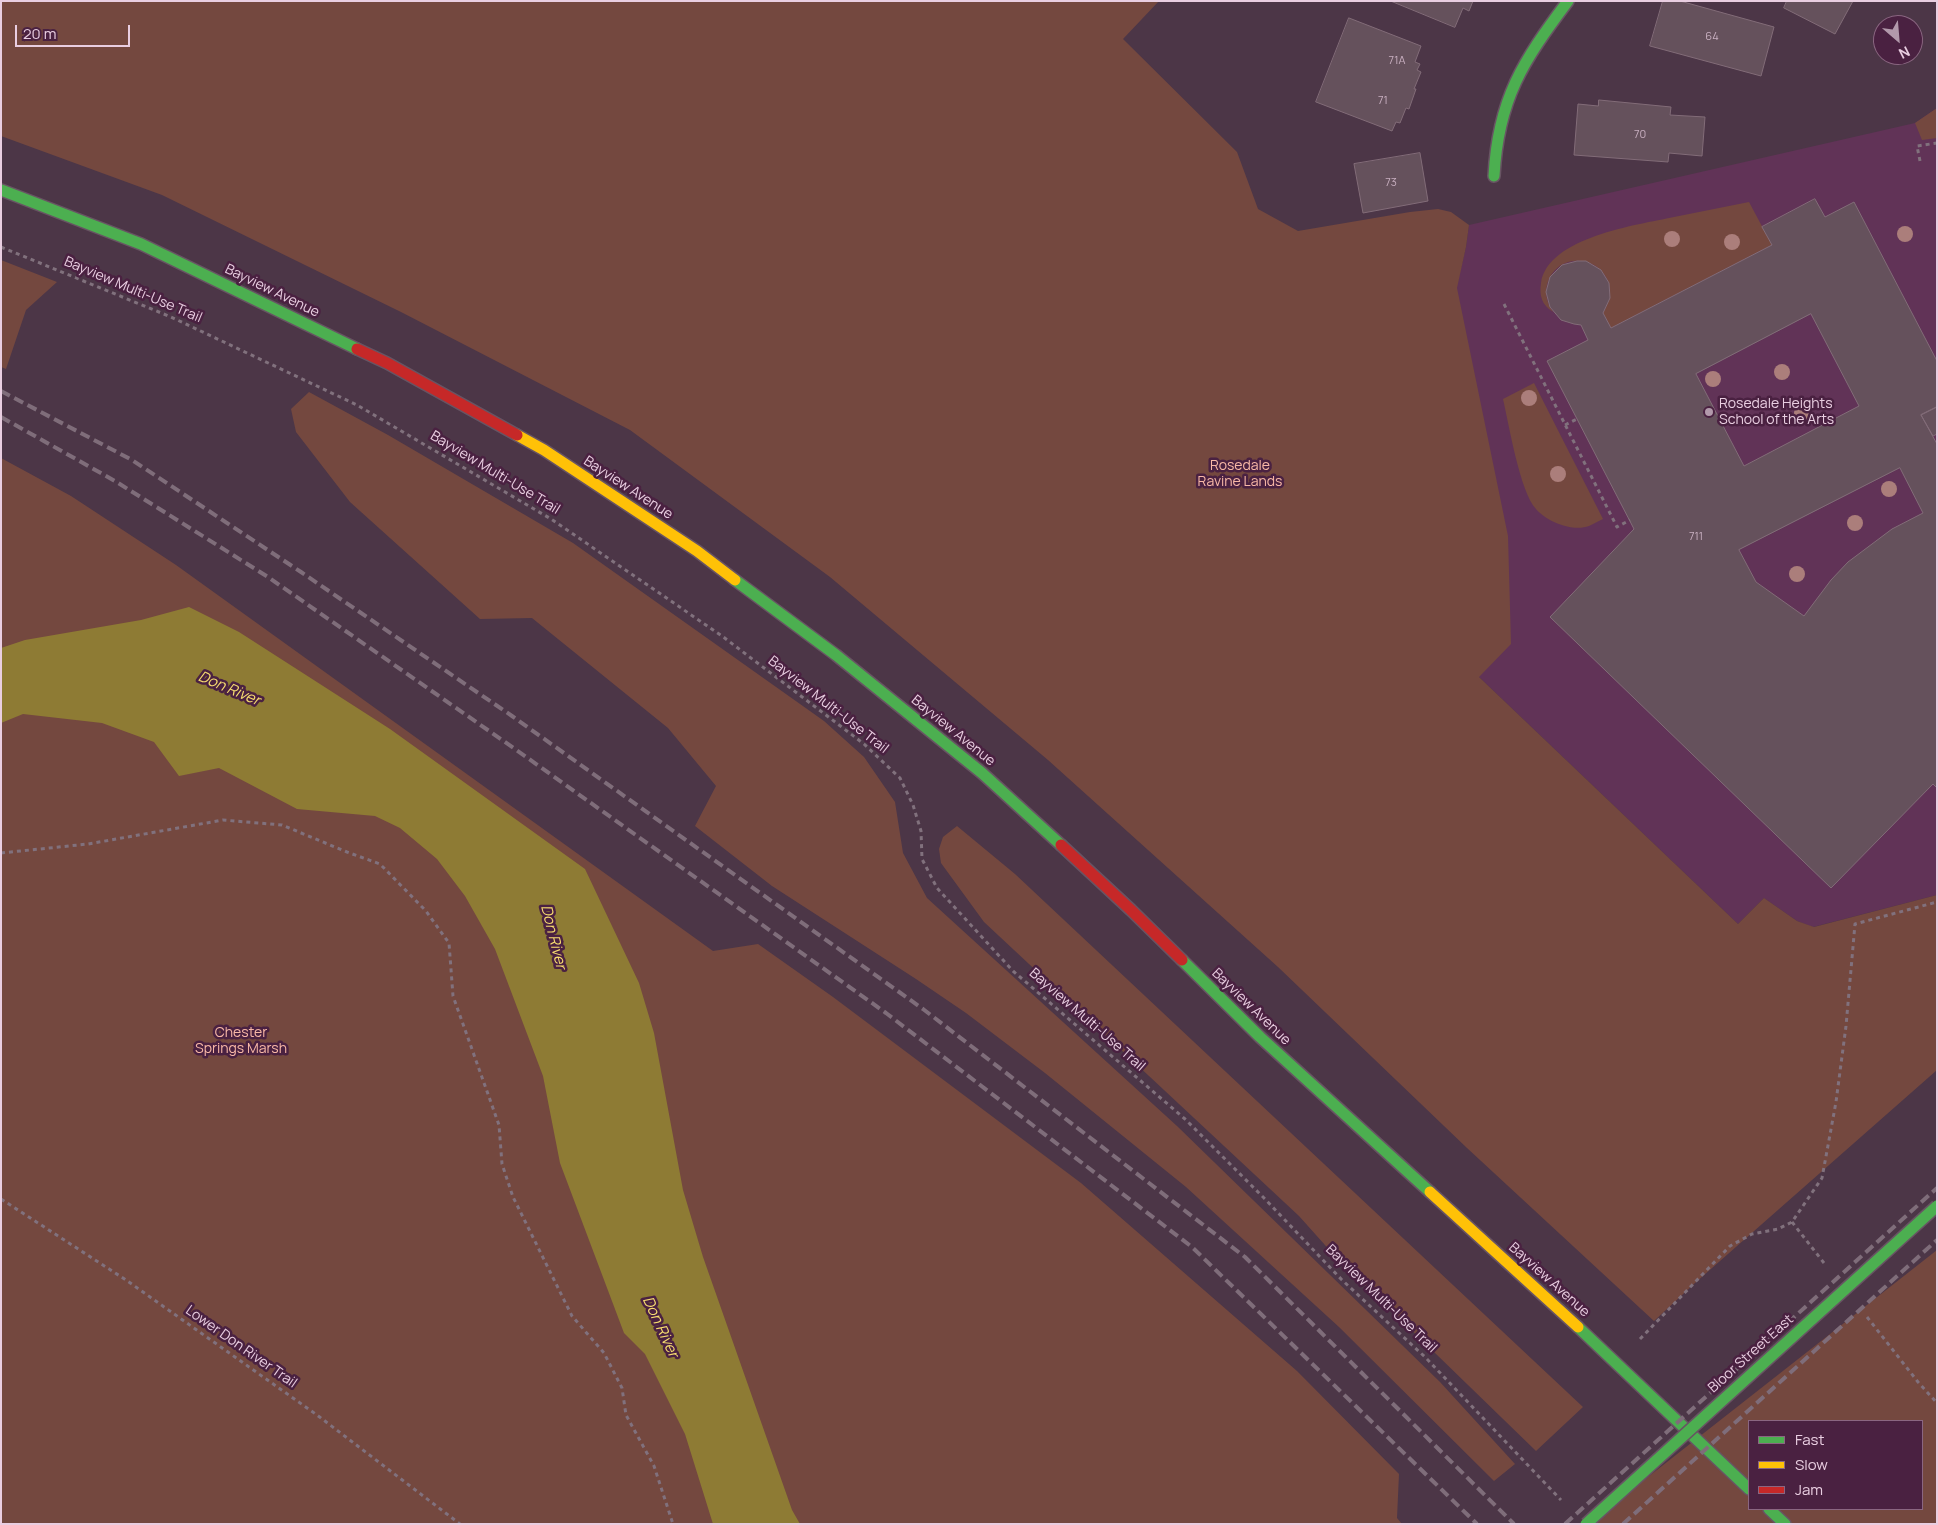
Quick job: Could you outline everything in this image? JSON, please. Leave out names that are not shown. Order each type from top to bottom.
[{"type":"main road","points":[[1494,176],[1494,152],[1500,119],[1515,78],[1543,34],[1568,1]]},
{"type":"main road","name":"Bayview Avenue","points":[[1,190],[141,244],[387,363],[544,450],[697,551],[836,655],[982,773],[1131,910],[1260,1037],[1617,1363],[1748,1489]]},
{"type":"main road","name":"Bloor Street East","points":[[1586,1524],[1937,1206]]},
{"type":"main road","points":[[1770,1510],[1785,1524]]},
{"type":"path","points":[[1920,161],[1918,146],[1937,143]]},
{"type":"path","name":"Bayview Multi-Use Trail","points":[[1,247],[171,317],[357,405],[551,519],[722,636],[864,744],[900,778],[913,805],[921,831],[922,859],[937,888],[1013,970],[1185,1119],[1342,1280],[1425,1357],[1564,1503]]},
{"type":"path","points":[[1504,304],[1618,527],[1630,520]]},
{"type":"path","points":[[1565,425],[1577,419]]},
{"type":"path","points":[[1,853],[88,844],[223,820],[282,825],[380,864],[426,911],[449,943],[454,996],[500,1125],[502,1164],[513,1197],[572,1316],[604,1353],[622,1388],[626,1415],[654,1466],[673,1524]]},
{"type":"path","points":[[1617,1363],[1730,1246],[1752,1234],[1778,1229],[1792,1222],[1822,1178],[1826,1161],[1846,1026],[1855,924],[1937,902]]},
{"type":"path","name":"Lower Don River Trail","points":[[1,1199],[126,1280],[317,1415],[460,1524]]},
{"type":"shaded area","name":"Rosedale Heights School of the Arts","points":[[1937,108],[1937,895],[1813,927],[1797,921],[1764,898],[1738,924],[1479,677],[1456,288],[1466,247],[1469,225],[1915,123]]},
{"type":"green space","name":"Rosedale Ravine Lands","points":[[1,1],[1159,1],[1123,39],[1237,152],[1258,209],[1298,231],[1438,209],[1451,212],[1469,225],[1457,288],[1508,536],[1511,644],[1479,677],[1738,924],[1764,898],[1797,921],[1814,927],[1937,895],[1937,1070],[1654,1321],[1467,1148],[1278,967],[1048,760],[830,577],[630,430],[401,312],[162,195],[1,136]]},
{"type":"green space","points":[[1937,108],[1937,138],[1922,140],[1915,123]]},
{"type":"green space","points":[[1749,202],[1772,245],[1611,328],[1603,313],[1609,297],[1608,283],[1603,272],[1593,264],[1581,261],[1569,262],[1558,268],[1549,279],[1546,292],[1547,300],[1553,312],[1542,300],[1540,292],[1541,283],[1547,267],[1560,254],[1576,244],[1618,229]]},
{"type":"green space","points":[[1,260],[57,282],[26,310],[6,369],[1,367]]},
{"type":"green space","points":[[1534,383],[1603,519],[1589,526],[1576,528],[1553,522],[1536,509],[1525,488],[1503,399]]},
{"type":"green space","points":[[309,392],[388,435],[573,543],[824,721],[864,757],[895,802],[903,853],[927,898],[1177,1126],[1440,1382],[1515,1464],[1494,1481],[1339,1327],[1186,1187],[1045,1073],[966,1013],[772,886],[695,826],[716,786],[668,728],[532,618],[480,619],[350,502],[296,432],[291,409]]},
{"type":"green space","name":"Chester Springs Marsh","points":[[1,458],[71,496],[176,565],[713,951],[758,944],[833,997],[1081,1183],[1297,1371],[1399,1474],[1397,1518],[1402,1524],[1,1524]]},
{"type":"green space","points":[[957,826],[1015,874],[1583,1407],[1536,1451],[1333,1254],[1299,1216],[984,922],[941,863],[939,849],[943,837]]},
{"type":"green space","points":[[1937,1250],[1937,1524],[1588,1524]]},
{"type":"water","name":"Don River","points":[[189,607],[239,632],[390,729],[585,869],[639,983],[654,1033],[683,1190],[703,1257],[792,1510],[800,1524],[713,1524],[685,1434],[645,1354],[624,1333],[560,1163],[543,1076],[495,949],[465,896],[437,859],[400,828],[375,816],[297,809],[219,768],[179,776],[154,742],[102,723],[23,714],[1,723],[1,648],[25,640],[141,620]]},
{"type":"building","points":[[1391,1],[1473,1],[1469,11],[1463,8],[1455,27]]},
{"type":"building","points":[[1663,1],[1680,1],[1774,27],[1761,76],[1650,46]]},
{"type":"building","points":[[1787,1],[1853,1],[1835,34],[1784,8]]},
{"type":"building","points":[[1349,18],[1421,46],[1415,62],[1420,64],[1417,70],[1421,72],[1414,89],[1416,89],[1409,109],[1406,108],[1400,123],[1396,122],[1392,131],[1316,102]]},
{"type":"building","points":[[1599,100],[1671,107],[1670,115],[1705,117],[1702,156],[1669,153],[1668,162],[1574,155],[1578,104],[1598,106]]},
{"type":"building","points":[[1420,153],[1428,201],[1363,213],[1354,164]]},
{"type":"building","points":[[1815,199],[1825,217],[1854,202],[1937,361],[1937,407],[1921,415],[1937,444],[1937,788],[1933,784],[1831,888],[1550,617],[1634,529],[1547,361],[1588,340],[1581,325],[1561,320],[1550,307],[1546,292],[1550,277],[1562,265],[1577,261],[1586,261],[1601,270],[1609,283],[1610,298],[1603,313],[1611,328],[1772,245],[1762,227]],"holes":[[[1811,314],[1859,406],[1744,466],[1696,374]],[[1900,468],[1923,513],[1892,529],[1848,562],[1831,580],[1804,616],[1756,582],[1739,550]]]},
{"type":"building","points":[[1937,407],[1937,434],[1933,436],[1921,415]]},
{"type":"railway","points":[[1,391],[132,460],[301,572],[512,716],[923,1009],[1245,1257],[1514,1524]]},
{"type":"railway","points":[[1,417],[115,481],[268,577],[515,749],[886,1013],[1192,1247],[1477,1524]]},
{"type":"railway","points":[[1565,1524],[1937,1188]]},
{"type":"railway","points":[[1623,1524],[1937,1240]]},
{"type":"traffic: fast","points":[[1494,176],[1496,149],[1507,103],[1526,62],[1568,1]]},
{"type":"traffic: fast","points":[[1,190],[141,244],[357,349]]},
{"type":"traffic: fast","points":[[735,580],[836,655],[982,773],[1061,845]]},
{"type":"traffic: fast","points":[[1182,960],[1260,1037],[1430,1192]]},
{"type":"traffic: fast","points":[[1586,1524],[1937,1206]]},
{"type":"traffic: fast","points":[[1578,1327],[1748,1488]]},
{"type":"traffic: fast","points":[[1770,1510],[1785,1524]]},
{"type":"traffic: slow","points":[[517,435],[544,450],[697,551],[735,580]]},
{"type":"traffic: slow","points":[[1430,1192],[1578,1327]]},
{"type":"traffic: jam","points":[[357,349],[387,363],[517,435]]},
{"type":"traffic: jam","points":[[1061,845],[1182,960]]},
{"type":"place","name":"Rosedale Heights School of the Arts","points":[[1709,412]]}]
